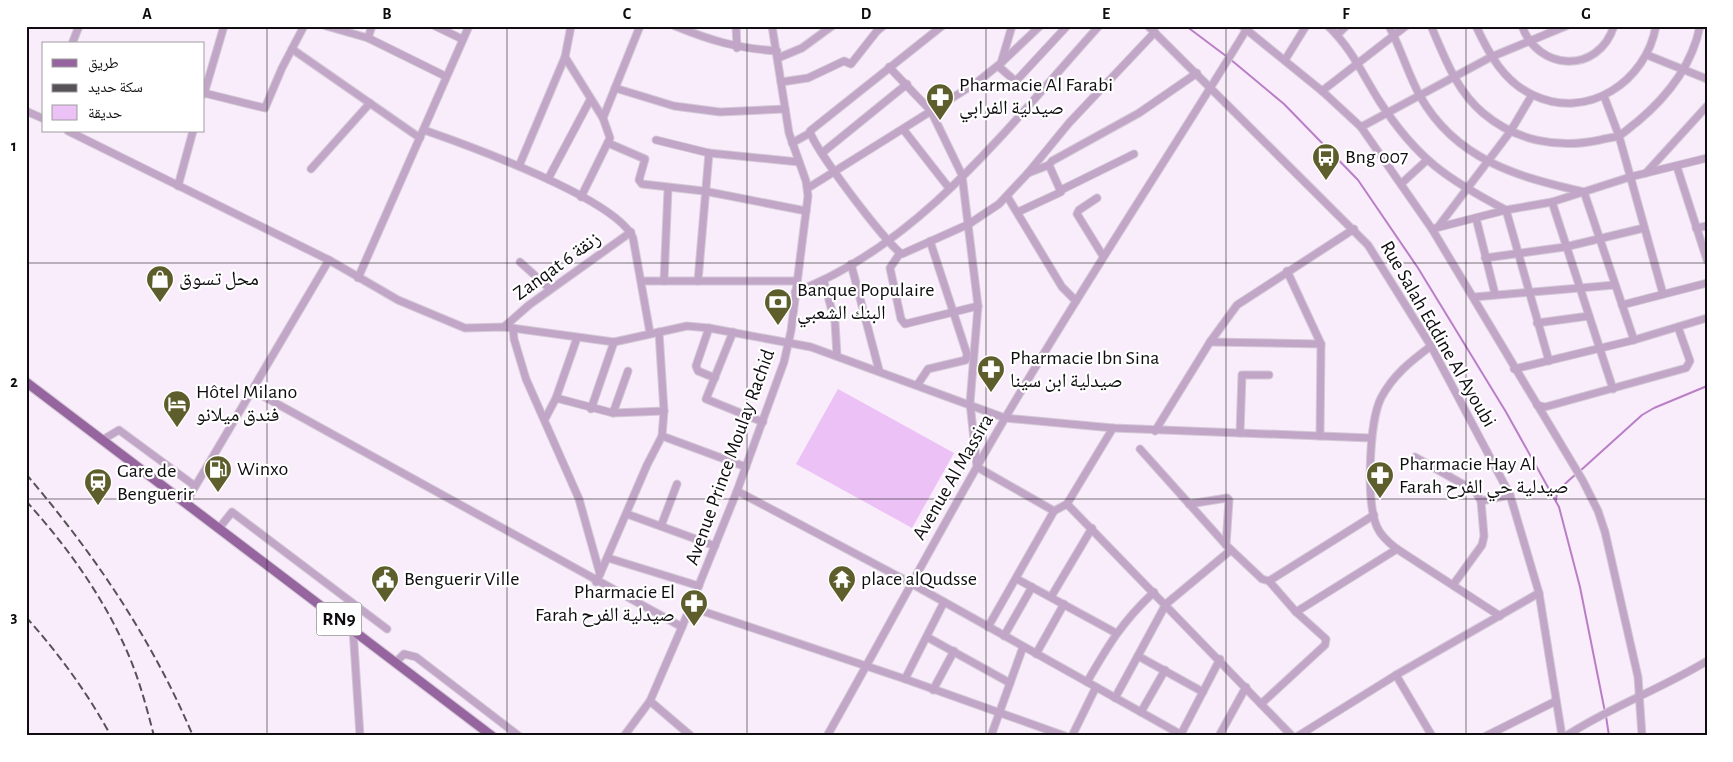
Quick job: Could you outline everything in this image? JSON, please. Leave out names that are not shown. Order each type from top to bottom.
[{"type":"main road","name":"RN9","points":[[26,382],[104,439],[353,629],[488,735]]},
{"type":"street","points":[[73,42],[79,26]]},
{"type":"street","points":[[205,91],[224,26]]},
{"type":"street","points":[[205,94],[265,108],[304,26]]},
{"type":"street","points":[[326,26],[368,38],[445,76]]},
{"type":"street","points":[[368,38],[372,26]]},
{"type":"street","points":[[435,26],[462,39]]},
{"type":"street","points":[[358,278],[424,130],[445,76],[469,26]]},
{"type":"street","points":[[519,166],[565,57],[571,26]]},
{"type":"street","points":[[603,118],[640,26]]},
{"type":"street","points":[[675,26],[718,43],[777,54],[802,48],[832,26]]},
{"type":"street","points":[[736,26],[737,48]]},
{"type":"street","name":"Avenue Prince Moulay Rachid","points":[[624,736],[650,701],[682,627],[746,468],[789,343],[808,188],[792,143],[772,26]]},
{"type":"street","points":[[781,82],[808,78],[844,62],[850,64],[883,26]]},
{"type":"street","points":[[792,143],[811,131],[942,26]]},
{"type":"street","points":[[999,64],[1012,26]]},
{"type":"street","points":[[808,188],[962,93],[999,64],[1040,26]]},
{"type":"street","points":[[999,64],[1018,83],[1067,26]]},
{"type":"street","points":[[795,292],[824,282],[888,241],[949,188],[1028,107],[1099,26]]},
{"type":"street","name":"Rue Salah Eddine Al Ayoubi","points":[[1148,26],[1354,229],[1381,263],[1431,346],[1510,495],[1538,593],[1562,736]]},
{"type":"street","points":[[1285,60],[1306,26]]},
{"type":"street","points":[[1328,26],[1359,63],[1387,112],[1427,160],[1466,189],[1506,210],[1549,361]]},
{"type":"street","points":[[1337,35],[1346,26]]},
{"type":"street","points":[[1388,26],[1420,96],[1430,113],[1443,127],[1486,161],[1528,180],[1584,192]]},
{"type":"street","points":[[1322,90],[1406,26]]},
{"type":"street","points":[[1431,26],[1453,76],[1472,102],[1510,132],[1552,144],[1568,145],[1619,136],[1650,111],[1684,69],[1692,52],[1700,26]]},
{"type":"street","points":[[1476,26],[1491,57],[1505,74],[1532,95],[1549,101],[1567,103],[1604,96],[1630,79],[1647,54],[1656,26]]},
{"type":"street","points":[[1522,26],[1529,40],[1554,59],[1570,62],[1584,60],[1598,53],[1608,41],[1614,26]]},
{"type":"street","points":[[1361,127],[1491,57],[1566,26]]},
{"type":"street","points":[[1245,27],[1322,90],[1361,127],[1435,228],[1514,369],[1583,481],[1598,511],[1605,532],[1640,697],[1642,736]]},
{"type":"street","name":"Avenue Al Massira","points":[[827,736],[977,466],[1103,256],[1221,71],[1245,27]]},
{"type":"street","points":[[978,306],[905,324],[901,319],[890,268],[900,253],[969,224],[987,214],[1007,196],[1069,123],[1155,32]]},
{"type":"street","points":[[292,48],[420,138]]},
{"type":"street","points":[[1647,54],[1707,79]]},
{"type":"street","points":[[565,57],[590,100],[603,118],[609,132],[608,143],[581,197]]},
{"type":"street","points":[[889,67],[931,111],[962,175],[978,306],[970,403],[977,466],[1054,512]]},
{"type":"street","points":[[1028,173],[1049,165],[1052,161],[1139,113],[1197,73]]},
{"type":"street","points":[[822,153],[907,84]]},
{"type":"street","points":[[615,88],[674,106],[720,112],[785,109]]},
{"type":"street","points":[[1435,228],[1510,132],[1532,95]]},
{"type":"street","points":[[1604,96],[1619,136],[1663,294]]},
{"type":"street","points":[[548,179],[590,100]]},
{"type":"street","points":[[311,169],[370,103]]},
{"type":"street","points":[[1646,174],[1707,106]]},
{"type":"street","points":[[26,111],[42,119]]},
{"type":"street","points":[[903,128],[949,188]]},
{"type":"street","points":[[424,130],[548,179],[620,222],[631,232],[643,281],[650,333]]},
{"type":"street","points":[[811,131],[822,153],[835,172],[888,241],[900,253]]},
{"type":"street","points":[[70,132],[329,260],[358,278],[426,314],[465,328],[504,326],[576,338],[614,342],[687,326],[709,328],[811,347],[918,384],[1006,418],[1156,431],[1371,438]]},
{"type":"street","points":[[178,186],[193,132]]},
{"type":"street","points":[[656,140],[709,153],[799,162]]},
{"type":"street","points":[[608,143],[645,159],[639,180],[642,184],[668,189],[704,191],[806,211]]},
{"type":"street","points":[[698,281],[704,191],[709,153]]},
{"type":"street","points":[[1018,212],[1060,193],[1061,190],[1134,154]]},
{"type":"street","points":[[1435,228],[1506,210],[1552,202],[1630,177],[1677,167],[1707,158]]},
{"type":"street","points":[[1402,183],[1427,160]]},
{"type":"street","points":[[1049,165],[1061,190]]},
{"type":"street","points":[[1677,167],[1707,260]]},
{"type":"street","points":[[664,281],[668,189]]},
{"type":"street","points":[[1584,192],[1634,340]]},
{"type":"street","points":[[1007,196],[1062,287],[1076,301]]},
{"type":"street","points":[[1097,198],[1079,210],[1077,214],[1103,256]]},
{"type":"street","points":[[1552,202],[1565,247],[1613,388]]},
{"type":"street","points":[[1476,218],[1495,294]]},
{"type":"street","points":[[1696,228],[1707,226]]},
{"type":"street","points":[[1485,258],[1565,247],[1644,228]]},
{"type":"street","points":[[1156,431],[1210,342],[1237,305],[1354,229]]},
{"type":"street","name":"Zanqat 6 زنقة","points":[[504,326],[550,290],[631,232]]},
{"type":"street","points":[[918,384],[928,369],[966,360],[967,354],[955,312],[930,241]]},
{"type":"street","points":[[186,502],[329,260]]},
{"type":"street","points":[[520,262],[550,290]]},
{"type":"street","points":[[851,264],[879,370]]},
{"type":"street","points":[[1287,271],[1321,344],[1320,436]]},
{"type":"street","points":[[643,281],[797,281]]},
{"type":"street","points":[[824,282],[835,322],[837,356]]},
{"type":"street","points":[[1622,305],[1707,283]]},
{"type":"street","points":[[1474,297],[1615,284]]},
{"type":"street","points":[[1537,323],[1589,316]]},
{"type":"street","points":[[1514,369],[1634,340],[1707,318]]},
{"type":"street","points":[[1537,404],[1544,408],[1688,366],[1690,361],[1678,327]]},
{"type":"street","points":[[514,328],[514,339],[526,379],[579,499],[600,574]]},
{"type":"street","points":[[709,328],[696,366],[698,371],[715,378]]},
{"type":"street","points":[[596,582],[647,465],[662,436],[664,411],[659,332]]},
{"type":"street","points":[[733,332],[707,400],[763,422]]},
{"type":"street","points":[[545,419],[556,398],[576,338]]},
{"type":"street","points":[[591,409],[614,342]]},
{"type":"street","points":[[1210,342],[1321,344]]},
{"type":"street","points":[[1431,346],[1404,367],[1380,400],[1371,438],[1374,515],[1379,532],[1397,549],[1500,616]]},
{"type":"street","points":[[613,413],[628,370]]},
{"type":"street","points":[[1240,433],[1242,375],[1269,375]]},
{"type":"street","points":[[252,390],[596,582],[682,627]]},
{"type":"street","points":[[556,398],[591,409],[613,413],[664,411]]},
{"type":"street","points":[[988,627],[1054,512],[1067,504],[1113,428]]},
{"type":"street","points":[[104,439],[118,430],[195,486]]},
{"type":"street","points":[[662,436],[746,468]]},
{"type":"street","points":[[1140,449],[1228,547],[1262,579],[1269,581],[1296,612],[1322,635],[1326,642],[1261,704]]},
{"type":"street","points":[[1415,457],[1475,490],[1481,501],[1484,536],[1482,545],[1453,585]]},
{"type":"street","points":[[661,526],[677,484]]},
{"type":"street","points":[[737,491],[944,602],[1180,735],[1220,659]]},
{"type":"street","points":[[1481,501],[1510,495]]},
{"type":"street","points":[[1115,698],[1166,604],[1228,547],[1229,500],[1227,498],[1189,504]]},
{"type":"street","points":[[1067,504],[1220,659],[1292,736]]},
{"type":"street","points":[[220,528],[232,512],[386,629]]},
{"type":"street","points":[[626,514],[715,546]]},
{"type":"street","points":[[1269,581],[1374,515]]},
{"type":"street","points":[[1051,597],[1092,528]]},
{"type":"street","points":[[1296,612],[1397,549]]},
{"type":"street","points":[[608,558],[699,586]]},
{"type":"street","points":[[1016,579],[1116,633]]},
{"type":"street","points":[[1004,636],[1032,587]]},
{"type":"street","points":[[1088,682],[1128,616],[1154,592]]},
{"type":"street","points":[[1298,736],[1396,674],[1538,593]]},
{"type":"street","points":[[904,679],[944,602]]},
{"type":"street","points":[[1036,654],[1064,604]]},
{"type":"street","points":[[690,607],[867,666],[1065,736]]},
{"type":"street","points":[[353,629],[360,736]]},
{"type":"street","points":[[927,637],[1010,682]]},
{"type":"street","points":[[991,736],[1023,647]]},
{"type":"street","points":[[933,690],[954,651]]},
{"type":"street","points":[[396,662],[404,654],[416,657],[519,736]]},
{"type":"street","points":[[1138,656],[1203,692]]},
{"type":"street","points":[[1566,736],[1584,724],[1707,662]]},
{"type":"street","points":[[1141,712],[1165,670]]},
{"type":"street","points":[[1396,674],[1432,736]]},
{"type":"street","points":[[1072,736],[1096,688]]},
{"type":"street","points":[[1219,736],[1246,688]]},
{"type":"street","points":[[650,701],[691,736]]},
{"type":"street","points":[[1486,736],[1556,701]]},
{"type":"green space","points":[[838,389],[954,453],[912,528],[796,464]]},
{"type":"waterway","points":[[1186,26],[1226,56]]},
{"type":"waterway","points":[[1230,59],[1284,104],[1358,180],[1418,268],[1506,412],[1559,507],[1580,587],[1605,712]]},
{"type":"waterway","points":[[1580,471],[1642,415],[1654,408],[1707,386]]},
{"type":"waterway","points":[[1556,501],[1557,491],[1576,474]]},
{"type":"waterway","points":[[1606,716],[1609,736]]},
{"type":"railway","points":[[26,474],[75,535],[120,599],[159,666],[193,736]]},
{"type":"railway","points":[[26,501],[56,536],[84,574],[109,614],[133,666],[154,736]]},
{"type":"railway","points":[[26,617],[72,674],[111,736]]},
{"type":"place","name":"Pharmacie Al Farabi صيدلية الفرابي","points":[[940,121]]},
{"type":"place","name":"Bng 007","points":[[1326,181]]},
{"type":"place","name":"محل تسوق","points":[[160,303]]},
{"type":"place","name":"Banque Populaire البنك الشعبي","points":[[778,326]]},
{"type":"place","name":"Pharmacie Ibn Sina صيدلية ابن سينا","points":[[991,393]]},
{"type":"place","name":"Hôtel Milano فندق ميلانو","points":[[177,428]]},
{"type":"place","name":"Winxo","points":[[218,493]]},
{"type":"place","name":"Pharmacie Hay Al Farah صيدلية حي الفرح","points":[[1380,499]]},
{"type":"place","name":"Gare de Benguerir","points":[[98,506]]},
{"type":"place","name":"Benguerir Ville","points":[[385,603]]},
{"type":"place","name":"place alQudsse","points":[[842,603]]},
{"type":"place","name":"Pharmacie El Farah صيدلية الفرح","points":[[694,627]]}]
